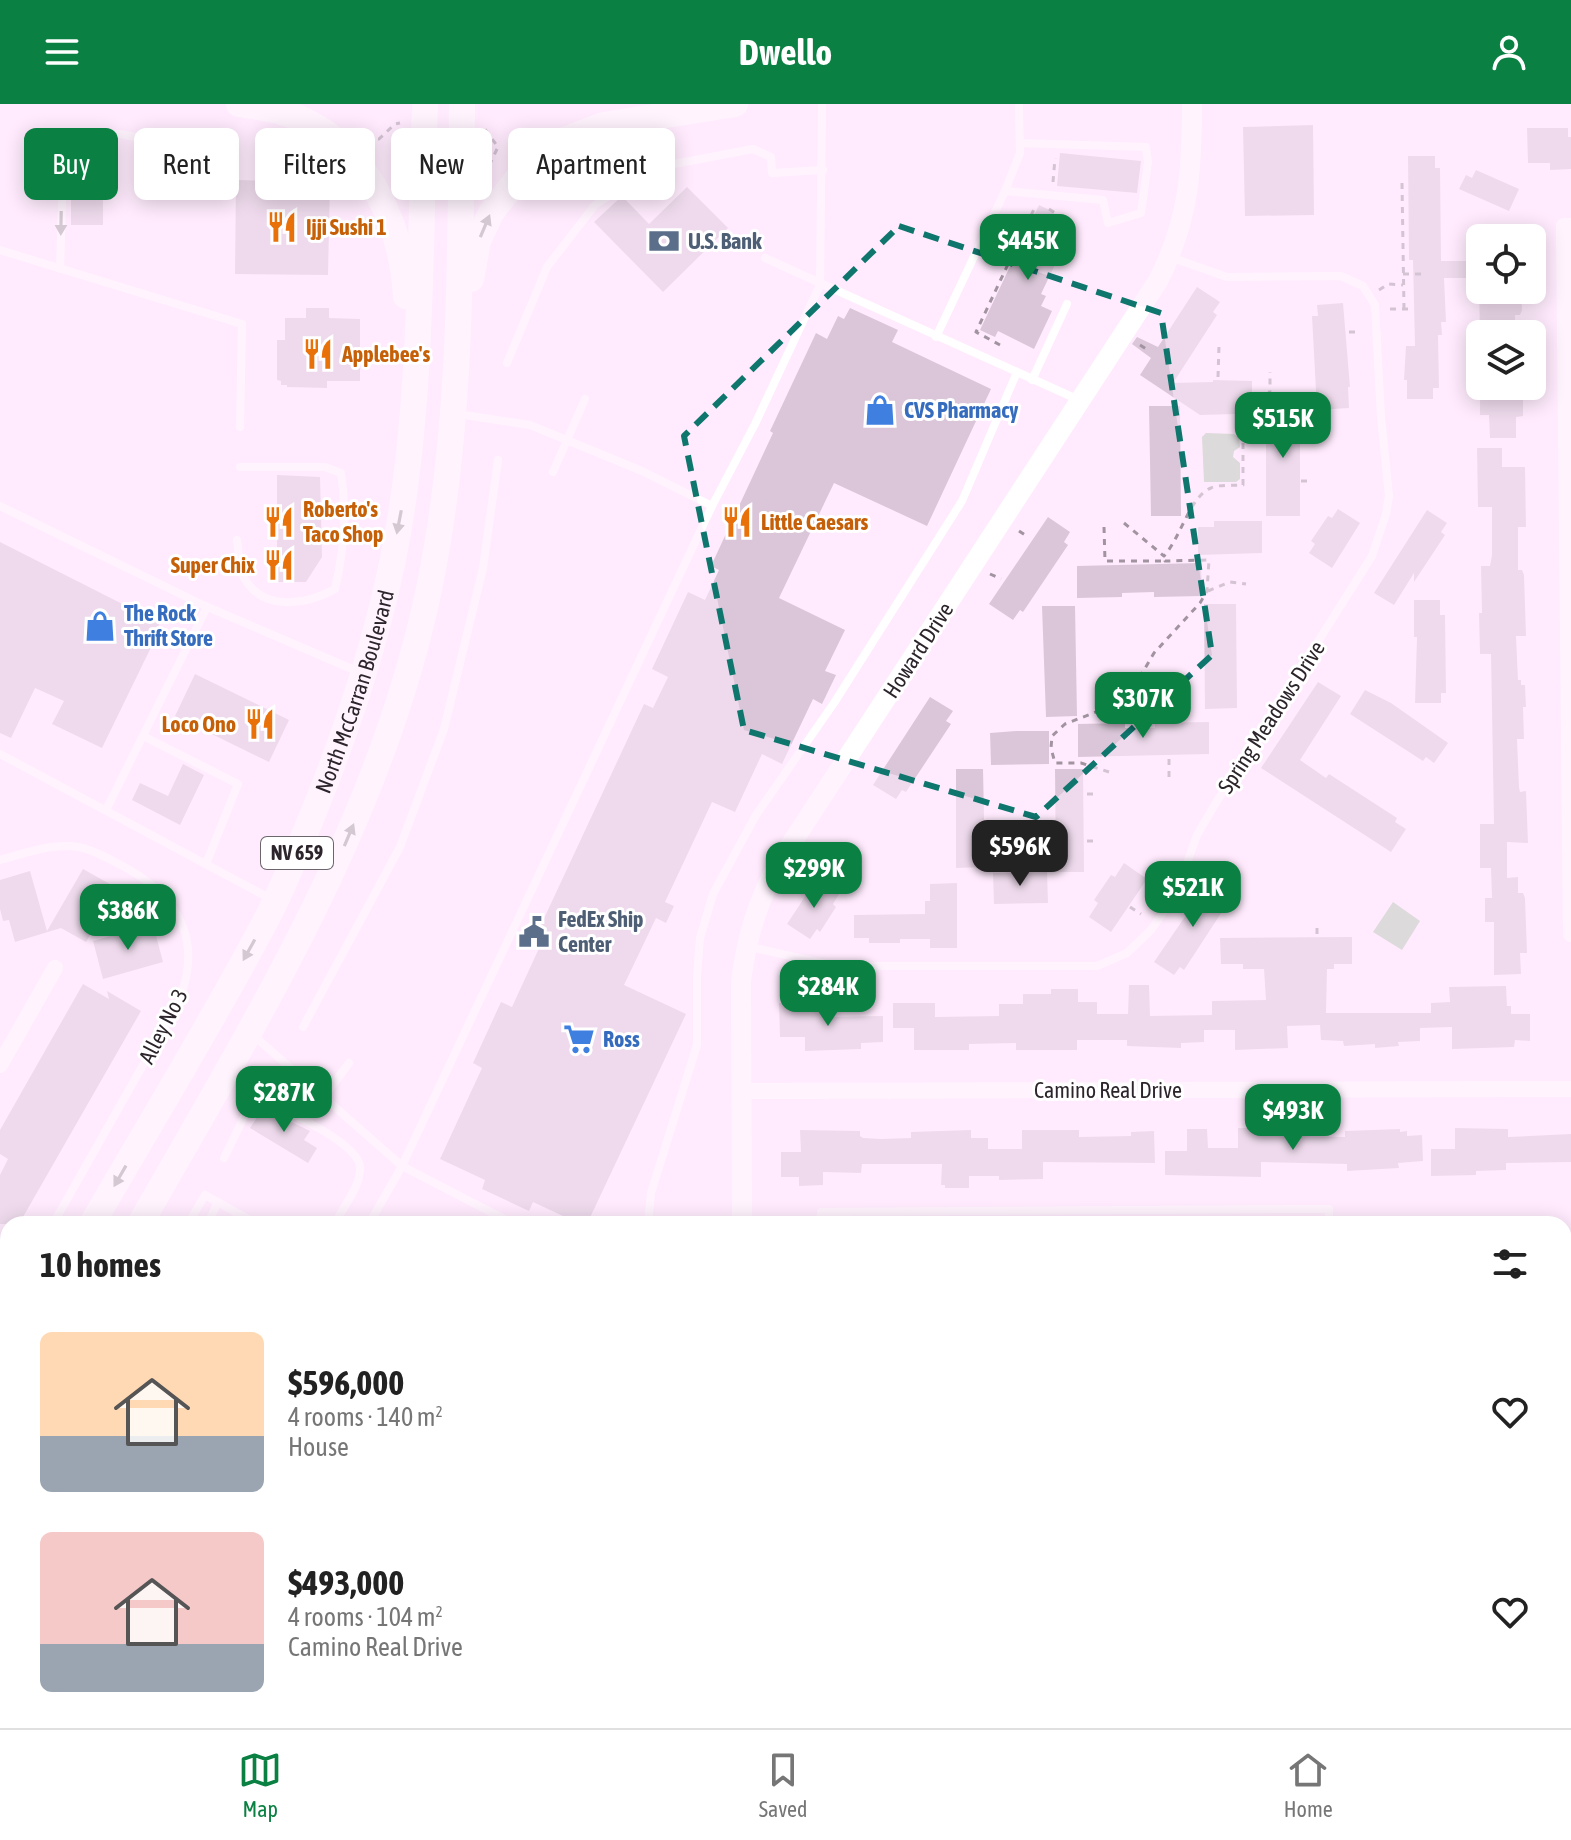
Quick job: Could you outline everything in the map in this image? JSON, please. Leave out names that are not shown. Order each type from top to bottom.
[{"type":"main road","points":[[239,104],[271,108],[299,118],[324,133],[359,165],[388,213],[404,268],[410,445]]},
{"type":"main road","name":"North McCarran Boulevard","points":[[97,1216],[275,901],[340,747],[363,674],[392,561],[410,445],[420,283],[425,104]]},
{"type":"main road","points":[[453,413],[478,241],[491,213],[534,157],[562,141],[604,125],[735,104]]},
{"type":"main road","name":"North McCarran Boulevard","points":[[145,1216],[287,966],[330,880],[390,729],[410,663],[433,571],[453,413],[470,114]]},
{"type":"street","name":"Howard Drive","points":[[742,1216],[741,981],[745,945],[755,913],[782,858],[1158,281],[1182,225],[1189,193],[1192,104]]},
{"type":"street","points":[[1568,226],[1571,934]]},
{"type":"street","points":[[0,1065],[55,968]]},
{"type":"street","name":"Camino Real Drive","points":[[741,1091],[1571,1089]]},
{"type":"lane","points":[[374,1216],[402,1166],[712,506],[755,424],[820,285],[822,104]]},
{"type":"lane","points":[[936,337],[1020,153],[1019,104]]},
{"type":"lane","points":[[60,269],[64,141],[70,136],[107,134],[134,137]]},
{"type":"lane","points":[[1005,191],[1103,200],[1108,223],[1141,213],[1148,162],[1146,147],[1020,143]]},
{"type":"lane","points":[[507,363],[547,267],[595,205],[653,168],[753,149],[771,157],[772,173],[823,170]]},
{"type":"lane","points":[[0,250],[242,324],[240,427]]},
{"type":"lane","name":"Spring Meadows Drive","points":[[745,945],[835,966],[1097,966],[1127,953],[1151,930],[1176,894],[1197,835],[1372,556],[1389,496],[1375,305],[1363,286],[1341,276],[1227,277],[1170,257]]},
{"type":"lane","points":[[765,258],[1080,401]]},
{"type":"lane","points":[[1032,380],[1067,304]]},
{"type":"lane","points":[[649,1216],[651,1193],[697,1045],[700,938],[713,894],[756,815],[834,703],[962,501],[1017,372]]},
{"type":"lane","points":[[553,472],[585,399]]},
{"type":"lane","points":[[453,413],[530,425],[642,471],[712,506]]},
{"type":"lane","points":[[303,1027],[400,847],[444,729],[483,568],[498,460]]},
{"type":"lane","points":[[237,540],[242,576],[267,600],[285,604],[318,598],[335,589],[344,531],[341,473],[325,467],[240,467]]},
{"type":"lane","points":[[0,506],[207,607],[363,674]]},
{"type":"lane","points":[[106,810],[207,607]]},
{"type":"lane","points":[[143,736],[238,784],[206,864]]},
{"type":"lane","points":[[0,754],[275,901]]},
{"type":"lane","name":"Alley No 3","points":[[0,860],[69,845],[92,850],[136,873],[166,897],[182,921],[188,941],[187,983],[177,1005],[58,1216]]},
{"type":"lane","points":[[250,1032],[402,1166],[499,1216]]},
{"type":"lane","points":[[323,1098],[349,1063]]},
{"type":"lane","points":[[224,1158],[244,1117],[258,1098],[352,1150],[360,1165],[358,1181],[339,1216]]},
{"type":"lane","points":[[193,1216],[205,1195],[243,1216]]},
{"type":"lane","points":[[211,1216],[218,1202]]},
{"type":"lane","points":[[821,1216],[821,1212],[1329,1209],[1329,1216]]},
{"type":"path","points":[[375,139],[379,139],[400,123]]},
{"type":"path","points":[[492,139],[498,147],[492,159]]},
{"type":"path","points":[[1053,187],[1055,154]]},
{"type":"path","points":[[1386,309],[1406,309],[1402,183]]},
{"type":"path","points":[[1000,345],[976,332],[1036,204]]},
{"type":"path","points":[[1049,208],[1073,224]]},
{"type":"path","points":[[1403,274],[1425,274]]},
{"type":"path","points":[[1379,290],[1388,284],[1403,285]]},
{"type":"path","points":[[1349,332],[1358,332]]},
{"type":"path","points":[[1137,343],[1148,350]]},
{"type":"path","points":[[1218,377],[1219,346]]},
{"type":"path","points":[[1164,559],[1187,521],[1190,505],[1197,498],[1211,488],[1243,485],[1243,437],[1270,391],[1270,372]]},
{"type":"path","points":[[1302,433],[1311,433]]},
{"type":"path","points":[[1124,523],[1164,559]]},
{"type":"path","points":[[1104,527],[1105,561],[1209,560],[1207,591],[1200,603],[1154,653],[1122,702],[1065,724],[1052,736],[1055,763],[1081,763],[1109,772]]},
{"type":"path","points":[[1016,529],[1028,537]]},
{"type":"path","points":[[987,572],[1001,579]]},
{"type":"path","points":[[1207,591],[1230,582],[1246,584]]},
{"type":"path","points":[[1121,674],[1137,683]]},
{"type":"path","points":[[1169,757],[1169,777]]},
{"type":"path","points":[[1087,794],[1095,794]]},
{"type":"path","points":[[1087,841],[1094,841]]},
{"type":"path","points":[[1130,907],[1141,914]]},
{"type":"path","points":[[1317,928],[1317,934]]},
{"type":"highlighted area","points":[[899,226],[1161,313],[1212,655],[1036,817],[744,730],[684,436]]},
{"type":"green space","points":[[1206,433],[1234,434],[1239,438],[1240,447],[1234,451],[1233,457],[1240,463],[1240,479],[1236,482],[1204,482],[1202,437]]},
{"type":"green space","points":[[1393,902],[1420,921],[1402,950],[1373,932]]},
{"type":"building","points":[[1313,125],[1314,215],[1245,216],[1243,127]]},
{"type":"building","points":[[1527,128],[1568,128],[1571,169],[1550,170],[1550,163],[1528,163]]},
{"type":"building","points":[[1060,153],[1141,161],[1137,193],[1057,186]]},
{"type":"building","points":[[1408,156],[1435,156],[1435,168],[1440,168],[1441,261],[1466,261],[1466,278],[1444,278],[1446,322],[1441,322],[1442,335],[1438,335],[1439,388],[1433,388],[1433,399],[1407,399],[1407,380],[1404,380],[1406,346],[1415,346],[1413,260],[1409,260]]},
{"type":"building","points":[[1476,170],[1519,189],[1509,211],[1459,189],[1466,175],[1472,178]]},
{"type":"building","name":"Ijji Sushi 1","points":[[239,180],[255,180],[255,200],[330,200],[328,275],[235,274]]},
{"type":"building","name":"U.S. Bank","points":[[687,187],[728,228],[663,292],[594,222],[618,200],[626,200],[649,224]]},
{"type":"building","points":[[71,200],[103,200],[103,225],[71,225]]},
{"type":"building","points":[[1039,205],[1054,212],[1052,217],[1073,227],[1041,294],[1046,296],[1041,306],[1052,311],[1034,349],[998,331],[995,337],[980,330]]},
{"type":"building","points":[[1197,287],[1220,302],[1213,312],[1217,315],[1173,383],[1252,381],[1252,408],[1236,409],[1236,414],[1200,415],[1140,375],[1151,358],[1132,344],[1137,337],[1158,347]]},
{"type":"building","points":[[1343,303],[1349,408],[1317,410],[1312,316],[1318,316],[1317,305]]},
{"type":"building","points":[[1479,304],[1522,304],[1520,315],[1515,315],[1515,320],[1480,320]]},
{"type":"building","name":"Applebee's","points":[[306,308],[329,308],[329,318],[360,319],[360,381],[327,381],[327,388],[287,387],[277,380],[277,340],[285,340],[285,318],[306,318]]},
{"type":"building","points":[[850,308],[898,330],[892,342],[991,389],[927,526],[834,483],[779,598],[845,630],[825,671],[836,675],[822,704],[813,699],[782,764],[762,754],[735,812],[712,802],[665,902],[674,906],[666,923],[656,918],[624,985],[686,1014],[591,1216],[563,1216],[533,1202],[529,1211],[482,1189],[485,1180],[440,1159],[482,1068],[473,1063],[501,1002],[512,1007],[540,946],[533,942],[644,704],[653,708],[668,677],[652,669],[688,592],[705,600],[719,570],[711,566],[816,333],[827,339],[838,316],[844,319]]},
{"type":"building","points":[[1480,400],[1523,400],[1523,416],[1516,417],[1516,438],[1490,438],[1489,415],[1480,415]]},
{"type":"building","points":[[1266,405],[1300,405],[1300,516],[1266,516]]},
{"type":"building","points":[[1149,406],[1180,406],[1181,516],[1151,516]]},
{"type":"building","points":[[1477,448],[1502,448],[1502,467],[1525,467],[1526,527],[1518,527],[1518,570],[1522,570],[1524,575],[1526,636],[1516,636],[1518,680],[1525,685],[1524,739],[1517,739],[1519,787],[1520,792],[1526,791],[1528,843],[1507,842],[1507,878],[1518,877],[1518,893],[1523,893],[1525,898],[1527,953],[1520,953],[1521,974],[1494,975],[1494,922],[1485,922],[1485,898],[1492,898],[1491,868],[1480,868],[1480,824],[1494,824],[1491,654],[1480,654],[1479,613],[1482,613],[1481,566],[1490,566],[1492,555],[1492,507],[1478,507]]},
{"type":"building","points":[[277,475],[320,477],[322,557],[306,582],[277,582]]},
{"type":"building","points":[[1338,509],[1360,523],[1332,568],[1309,553],[1315,544],[1311,541],[1328,516],[1332,518]]},
{"type":"building","points":[[1427,510],[1447,523],[1441,532],[1445,535],[1414,582],[1414,573],[1394,605],[1374,593]]},
{"type":"building","points":[[1048,517],[1070,532],[1064,542],[1068,545],[1023,612],[1020,610],[1013,620],[989,604]]},
{"type":"building","points":[[1214,521],[1262,521],[1262,553],[1198,555],[1198,527],[1214,527]]},
{"type":"building","points":[[0,542],[160,623],[102,748],[52,724],[64,701],[35,688],[11,738],[0,733]]},
{"type":"building","points":[[1201,563],[1202,596],[1154,597],[1154,592],[1122,593],[1122,597],[1077,598],[1077,566]]},
{"type":"building","points":[[1414,600],[1440,600],[1440,615],[1445,615],[1446,693],[1441,693],[1441,703],[1415,703],[1417,637],[1414,637]]},
{"type":"building","points":[[1204,604],[1236,604],[1237,708],[1205,709]]},
{"type":"building","points":[[1042,606],[1075,606],[1077,716],[1046,717]]},
{"type":"building","points":[[195,674],[289,720],[269,762],[175,716]]},
{"type":"building","points":[[1318,682],[1341,696],[1300,760],[1326,778],[1329,774],[1397,818],[1395,822],[1406,829],[1391,852],[1261,768]]},
{"type":"building","points":[[1365,690],[1391,703],[1448,743],[1434,763],[1426,757],[1423,761],[1350,714]]},
{"type":"building","points":[[930,697],[953,711],[946,721],[951,724],[906,792],[902,790],[896,799],[873,785]]},
{"type":"building","points":[[1209,722],[1209,754],[1078,757],[1078,724],[1125,723],[1125,728],[1155,728],[1155,723]]},
{"type":"building","points":[[1049,731],[1049,764],[991,765],[990,733]]},
{"type":"building","points":[[183,764],[204,775],[180,825],[132,800],[140,783],[168,796]]},
{"type":"building","points":[[956,769],[983,769],[985,867],[956,868]]},
{"type":"building","points":[[1055,769],[1083,769],[1084,872],[1056,872]]},
{"type":"building","points":[[1124,863],[1147,879],[1111,932],[1089,917],[1098,903],[1094,900],[1111,875],[1115,877]]},
{"type":"building","points":[[83,869],[117,888],[86,942],[61,928],[15,942],[9,920],[3,921],[0,909],[0,880],[30,871],[47,931]]},
{"type":"building","points":[[1047,872],[1048,903],[994,904],[993,873]]},
{"type":"building","points":[[816,880],[839,894],[833,904],[836,907],[820,932],[817,929],[810,939],[787,924]]},
{"type":"building","points":[[1210,880],[1230,893],[1224,902],[1227,904],[1184,970],[1180,967],[1174,975],[1154,962]]},
{"type":"building","points":[[957,883],[957,948],[930,948],[930,939],[869,943],[869,938],[854,938],[854,915],[925,914],[925,901],[930,901],[930,884]]},
{"type":"building","points":[[153,924],[163,962],[103,979],[93,941]]},
{"type":"building","points":[[1352,937],[1352,964],[1334,964],[1334,969],[1327,969],[1326,1013],[1431,1013],[1431,1003],[1450,1002],[1449,987],[1506,986],[1507,1006],[1511,1006],[1511,1014],[1530,1014],[1530,1041],[1515,1040],[1514,1047],[1452,1049],[1452,1027],[1420,1028],[1420,1041],[1398,1042],[1399,1046],[1344,1046],[1343,1041],[1321,1040],[1320,1025],[1287,1026],[1288,1048],[1235,1050],[1235,1030],[1204,1030],[1204,1042],[1181,1043],[1181,1048],[1127,1046],[1127,1040],[1077,1040],[1077,1050],[1016,1050],[1016,1043],[969,1044],[969,1050],[914,1050],[914,1028],[893,1028],[893,1003],[935,1003],[935,1017],[999,1016],[999,1004],[1023,1004],[1023,994],[1051,994],[1051,989],[1078,989],[1078,1002],[1097,1002],[1097,1014],[1128,1014],[1129,985],[1149,985],[1150,1016],[1212,1015],[1212,1001],[1266,1000],[1264,969],[1243,969],[1243,964],[1221,964],[1220,938]]},
{"type":"building","points":[[83,984],[109,999],[107,991],[141,1011],[24,1216],[0,1216],[0,1175],[8,1159],[0,1154],[0,1130]]},
{"type":"building","points":[[779,1003],[824,1003],[825,1017],[883,1016],[883,1042],[861,1043],[861,1049],[805,1051],[805,1037],[780,1037]]},
{"type":"building","points":[[263,1108],[310,1131],[304,1140],[317,1148],[308,1163],[250,1128]]},
{"type":"building","points":[[1238,1128],[1293,1129],[1293,1133],[1299,1133],[1299,1136],[1345,1137],[1345,1131],[1400,1129],[1400,1132],[1407,1131],[1407,1136],[1422,1135],[1423,1161],[1398,1163],[1399,1168],[1347,1171],[1347,1164],[1261,1162],[1261,1177],[1165,1175],[1165,1151],[1187,1151],[1187,1129],[1207,1129],[1208,1148],[1238,1148]]},
{"type":"building","points":[[1455,1128],[1508,1129],[1508,1137],[1571,1134],[1571,1162],[1506,1163],[1506,1170],[1476,1171],[1476,1175],[1431,1176],[1431,1149],[1455,1149]]},
{"type":"building","points":[[800,1130],[860,1131],[863,1138],[882,1139],[911,1138],[911,1132],[971,1130],[971,1138],[988,1138],[988,1149],[1022,1149],[1022,1130],[1079,1130],[1079,1137],[1131,1136],[1131,1132],[1154,1131],[1155,1163],[1043,1162],[1043,1179],[999,1180],[999,1176],[969,1176],[969,1188],[945,1188],[941,1185],[942,1164],[862,1164],[861,1173],[823,1172],[823,1185],[799,1186],[799,1177],[781,1177],[781,1152],[801,1152]]},
{"type":"place","name":"Ijji Sushi 1","points":[[282,227]]},
{"type":"place","name":"U.S. Bank","points":[[664,241]]},
{"type":"place","name":"Applebee's","points":[[318,354]]},
{"type":"place","name":"CVS Pharmacy","points":[[880,410]]},
{"type":"place","name":"Roberto's Taco Shop","points":[[279,522]]},
{"type":"place","name":"Little Caesars","points":[[737,522]]},
{"type":"place","name":"Super Chix","points":[[279,565]]},
{"type":"place","name":"The Rock Thrift Store","points":[[100,626]]},
{"type":"place","name":"Loco Ono","points":[[260,724]]},
{"type":"place","name":"FedEx Ship Center","points":[[534,932]]},
{"type":"place","name":"Ross","points":[[579,1039]]}]
